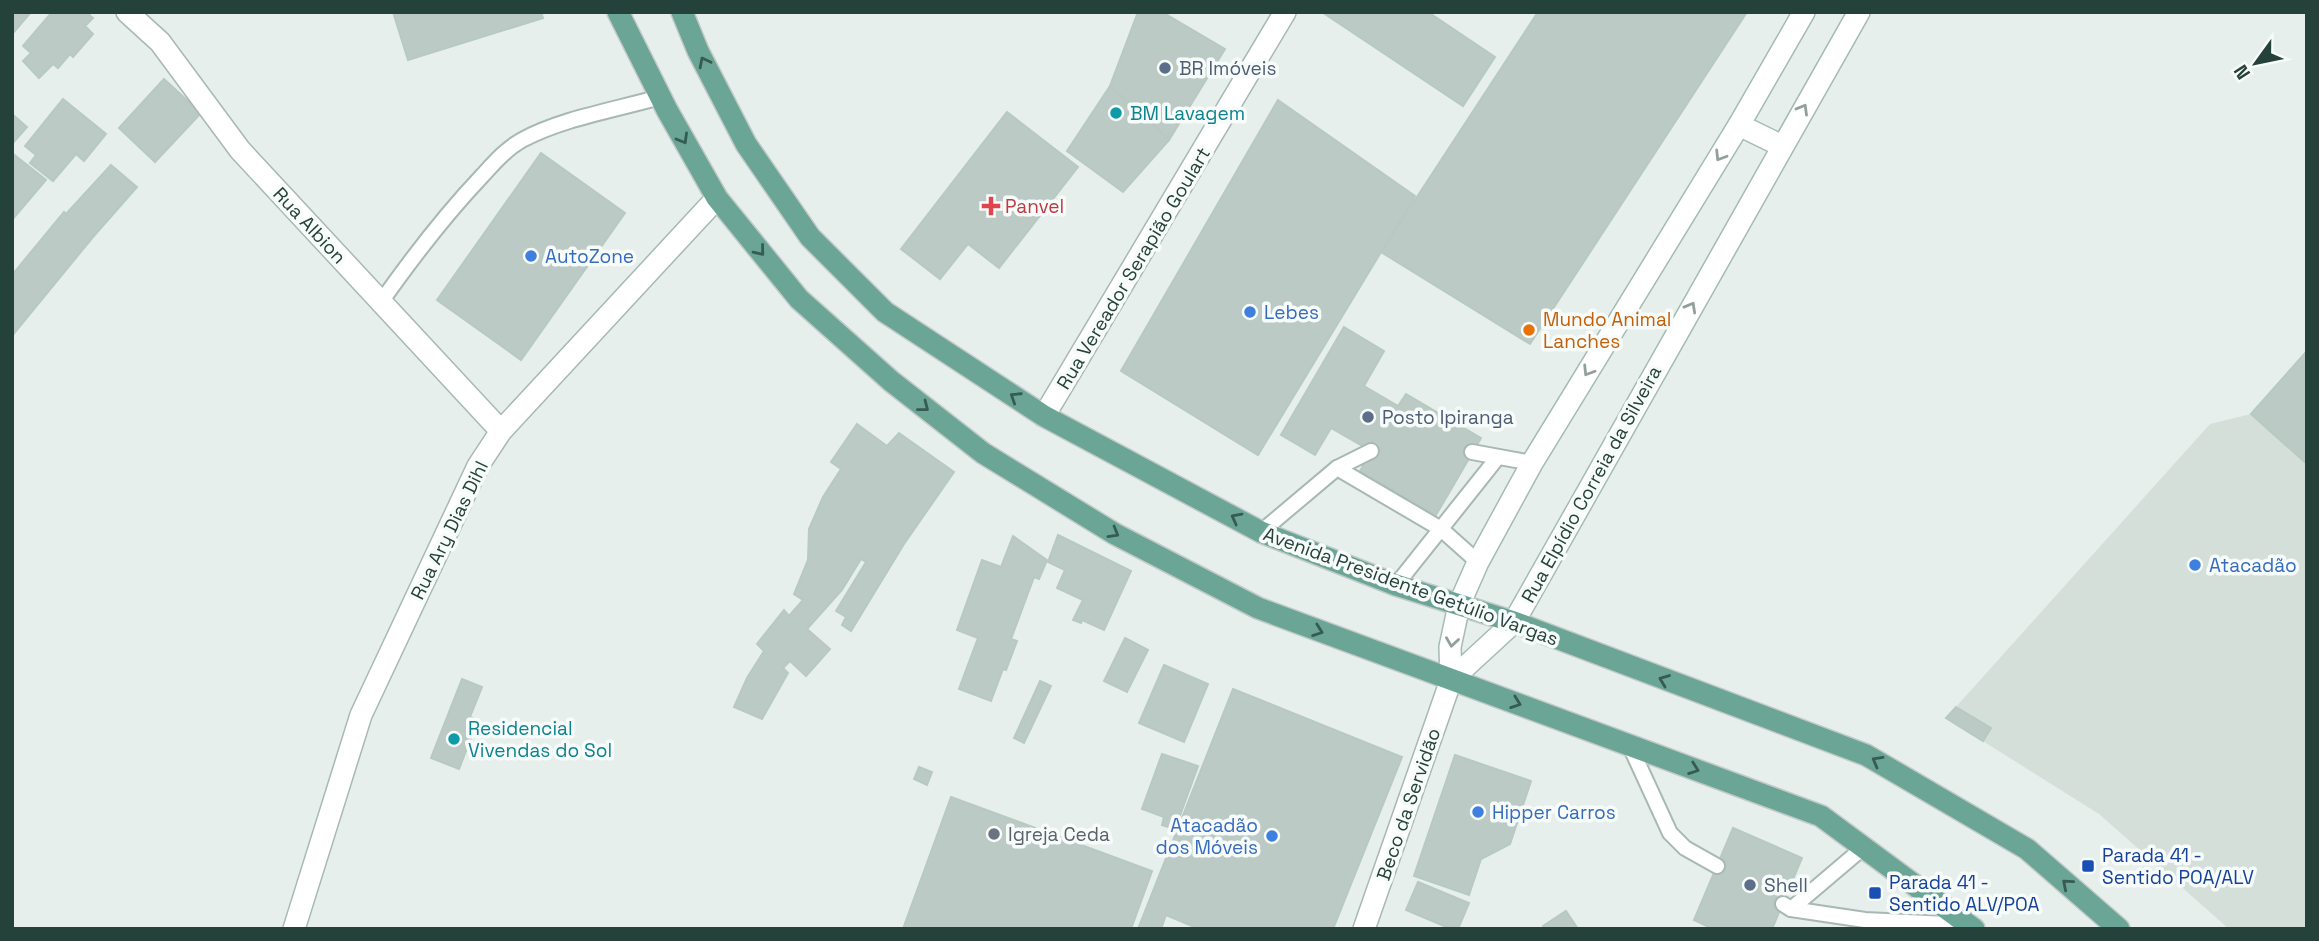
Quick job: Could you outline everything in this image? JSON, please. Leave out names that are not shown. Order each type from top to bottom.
[{"type":"main road","points":[[618,12],[660,97],[717,198],[799,299],[891,381],[983,453],[1115,534],[1258,608],[1821,816],[1972,927]]},
{"type":"main road","name":"Avenida Presidente Getúlio Vargas","points":[[682,12],[698,51],[746,144],[810,237],[885,312],[1044,416],[1261,532],[1396,585],[1514,622],[1866,755],[2027,849],[2119,929]]},
{"type":"street","name":"Rua Albion","points":[[127,12],[160,42],[240,150],[501,431]]},
{"type":"street","name":"Rua Vereador Serapião Goulart","points":[[1044,416],[1285,12]]},
{"type":"street","points":[[1451,680],[1450,647],[1459,606],[1478,562],[1532,463],[1740,125],[1804,12]]},
{"type":"street","name":"Rua Elpídio Correia da Silveira","points":[[1451,680],[1514,622],[1859,12]]},
{"type":"street","points":[[1740,125],[1782,146]]},
{"type":"street","name":"Rua Ary Dias Dihl","points":[[294,929],[361,715],[478,466],[501,431],[717,198]]},
{"type":"street","name":"Beco da Servidão","points":[[1364,929],[1451,680]]},
{"type":"lane","points":[[382,302],[400,275],[466,193],[500,157],[521,141],[568,122],[660,97]]},
{"type":"lane","points":[[1261,532],[1337,467],[1371,452]]},
{"type":"lane","points":[[1472,452],[1532,463]]},
{"type":"lane","points":[[1396,585],[1498,457]]},
{"type":"lane","points":[[1337,467],[1441,529],[1478,562]]},
{"type":"lane","points":[[1630,746],[1670,833],[1685,848],[1717,866]]},
{"type":"lane","points":[[1864,847],[1787,907],[1865,919],[1972,927]]},
{"type":"shaded area","name":"Atacadão","points":[[2307,351],[2307,929],[2229,929],[2099,814],[1946,718],[2210,424],[2251,414]]},
{"type":"building","points":[[12,12],[31,12],[14,32],[12,30]]},
{"type":"building","points":[[52,12],[86,12],[93,18],[85,26],[93,34],[73,57],[70,54],[58,68],[53,64],[39,78],[23,61],[31,53],[23,46]]},
{"type":"building","points":[[393,12],[541,12],[543,18],[408,60]]},
{"type":"building","name":"BR Imóveis","points":[[1138,12],[1162,12],[1225,49],[1169,140],[1110,86]]},
{"type":"building","points":[[1322,12],[1428,12],[1495,57],[1463,106]]},
{"type":"building","points":[[1538,12],[1747,12],[1530,344],[1381,252]]},
{"type":"building","points":[[164,79],[201,113],[155,162],[119,128]]},
{"type":"building","name":"BM Lavagem","points":[[1110,86],[1169,140],[1123,192],[1067,151]]},
{"type":"building","points":[[63,99],[106,134],[84,161],[76,154],[53,181],[30,163],[36,155],[25,146]]},
{"type":"building","name":"Lebes","points":[[1278,100],[1415,196],[1258,455],[1121,371]]},
{"type":"building","name":"Panvel","points":[[1007,112],[1078,167],[999,268],[968,244],[940,279],[901,249]]},
{"type":"building","points":[[12,114],[27,127],[12,144]]},
{"type":"building","points":[[12,153],[46,180],[12,220]]},
{"type":"building","name":"AutoZone","points":[[541,153],[625,213],[521,360],[437,300]]},
{"type":"building","points":[[111,165],[137,187],[12,336],[12,275],[64,212],[66,214]]},
{"type":"building","name":"Posto Ipiranga","points":[[1344,327],[1384,351],[1364,386],[1398,406],[1406,394],[1481,438],[1436,515],[1360,471],[1371,451],[1331,428],[1315,455],[1281,435]]},
{"type":"building","points":[[2307,351],[2307,464],[2251,414]]},
{"type":"building","points":[[857,424],[887,446],[899,433],[954,472],[904,544],[851,631],[842,625],[846,617],[836,611],[866,562],[861,559],[842,590],[807,629],[830,649],[806,676],[790,661],[783,668],[788,673],[762,719],[734,707],[747,678],[764,651],[757,644],[784,610],[789,616],[803,600],[794,594],[808,560],[809,529],[823,497],[841,469],[831,462]]},
{"type":"building","points":[[1058,535],[1131,571],[1104,630],[1082,620],[1081,623],[1073,620],[1083,600],[1057,588],[1065,570],[1048,562]]},
{"type":"building","points":[[1013,536],[1047,560],[1039,579],[1034,577],[1011,639],[1017,641],[991,701],[959,689],[978,638],[957,630],[982,560],[1001,567]]},
{"type":"building","points":[[1125,638],[1148,650],[1127,692],[1104,681]]},
{"type":"building","points":[[1164,665],[1208,684],[1184,742],[1139,723]]},
{"type":"building","name":"Residencial Vivendas do Sol","points":[[462,679],[482,687],[470,717],[478,720],[459,769],[431,758]]},
{"type":"building","points":[[1040,681],[1051,686],[1024,743],[1014,738]]},
{"type":"building","name":"Atacadão dos Móveis","points":[[1233,689],[1402,757],[1333,929],[1199,929],[1166,915],[1161,929],[1138,929]]},
{"type":"building","points":[[1956,707],[1991,728],[1983,741],[1946,718]]},
{"type":"building","points":[[1162,754],[1198,766],[1175,829],[1162,825],[1164,817],[1142,809]]},
{"type":"building","name":"Hipper Carros","points":[[1455,755],[1531,781],[1510,844],[1481,859],[1469,895],[1414,876]]},
{"type":"building","points":[[919,767],[932,772],[927,785],[914,779]]},
{"type":"building","name":"Igreja Ceda","points":[[951,797],[1152,871],[1131,929],[903,929]]},
{"type":"building","name":"Shell","points":[[1733,828],[1802,858],[1772,929],[1713,929],[1694,920]]},
{"type":"building","points":[[1418,882],[1469,903],[1458,929],[1451,929],[1406,910]]},
{"type":"building","points":[[1566,911],[1578,929],[1545,929],[1543,926]]},
{"type":"place","name":"BR Imóveis","points":[[1165,68]]},
{"type":"place","name":"BM Lavagem","points":[[1116,113]]},
{"type":"place","name":"Panvel","points":[[991,206]]},
{"type":"place","name":"AutoZone","points":[[531,256]]},
{"type":"place","name":"Lebes","points":[[1250,312]]},
{"type":"place","name":"Mundo Animal Lanches","points":[[1529,330]]},
{"type":"place","name":"Posto Ipiranga","points":[[1368,417]]},
{"type":"place","name":"Atacadão","points":[[2195,565]]},
{"type":"place","name":"Residencial Vivendas do Sol","points":[[454,739]]},
{"type":"place","name":"Hipper Carros","points":[[1478,812]]},
{"type":"place","name":"Igreja Ceda","points":[[994,834]]},
{"type":"place","name":"Atacadão dos Móveis","points":[[1272,836]]},
{"type":"place","name":"Parada 41 - Sentido POA/ALV","points":[[2088,866]]},
{"type":"place","name":"Shell","points":[[1750,885]]},
{"type":"place","name":"Parada 41 - Sentido ALV/POA","points":[[1875,893]]}]
